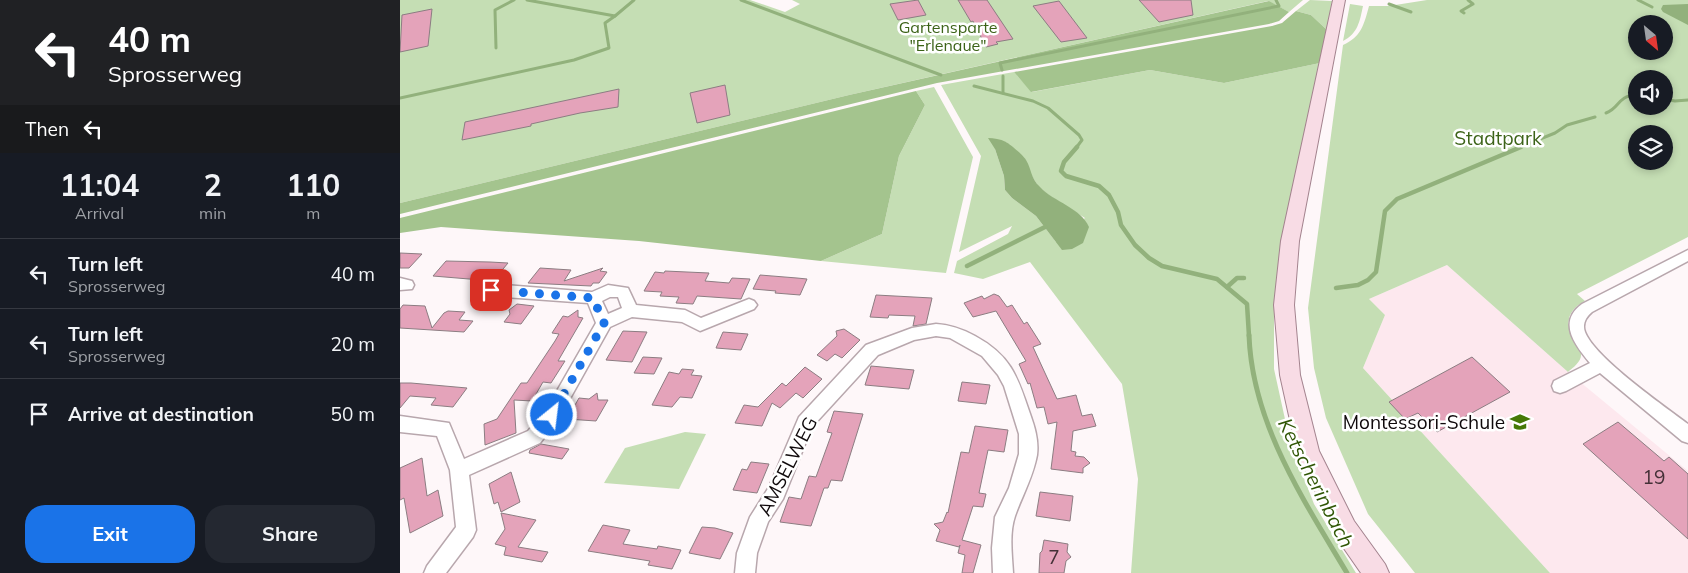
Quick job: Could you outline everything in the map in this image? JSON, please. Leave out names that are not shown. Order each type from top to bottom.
[{"type":"main road","points":[[1339,0],[1290,241],[1284,304],[1290,375],[1308,452],[1345,529],[1376,573]]},
{"type":"street","points":[[1688,255],[1579,313],[1576,322],[1577,333],[1584,345],[1602,364],[1688,435]]},
{"type":"street","points":[[491,290],[593,298],[608,291],[623,292],[631,311]]},
{"type":"street","points":[[593,298],[604,323]]},
{"type":"street","points":[[458,470],[534,437],[552,415],[604,323],[631,311],[685,316],[700,325],[749,305]]},
{"type":"street","name":"AMSELWEG","points":[[745,573],[747,553],[760,517],[776,493],[805,422],[872,350],[912,334],[936,330],[953,332],[973,341],[988,351],[1004,370],[1012,386],[1028,434],[1028,454],[1018,489],[1006,517],[1002,548],[1003,573]]},
{"type":"street","points":[[1560,386],[1602,364]]},
{"type":"street","points":[[400,424],[443,429],[458,470],[466,530],[434,573]]},
{"type":"shaded area","points":[[1269,1],[1289,12],[1279,21],[1269,24],[937,83],[400,214],[400,203],[849,95]]},
{"type":"shaded area","points":[[1688,4],[1688,25],[1673,17],[1673,15],[1663,12],[1661,9],[1663,5]]},
{"type":"shaded area","points":[[1296,11],[1311,15],[1327,30],[1320,63],[1224,83],[1150,70],[1031,92],[1014,72],[1272,26],[1282,23]]},
{"type":"shaded area","points":[[916,91],[925,105],[899,156],[882,234],[821,261],[639,241],[441,227],[400,233],[400,218]]},
{"type":"shaded area","points":[[988,138],[1004,141],[1017,150],[1026,160],[1034,180],[1040,187],[1052,197],[1074,210],[1085,220],[1089,227],[1083,243],[1072,249],[1062,250],[1036,216],[1012,198],[1005,190],[1004,176],[995,149]]},
{"type":"shaded area","name":"Montessori-Schule","points":[[1447,265],[1568,372],[1688,471],[1688,573],[1550,573],[1363,368],[1385,315],[1369,299]]},
{"type":"green space","name":"Gartensparte \"Erlenaue\"","points":[[400,0],[750,0],[785,12],[800,4],[792,0],[1303,0],[1289,12],[1268,1],[849,95],[400,203]]},
{"type":"green space","points":[[1310,0],[1332,1],[1327,30],[1311,15],[1296,11]]},
{"type":"green space","name":"Stadtpark","points":[[1427,0],[1688,0],[1688,237],[1577,294],[1585,301],[1575,308],[1569,317],[1571,334],[1581,352],[1579,362],[1575,366],[1568,372],[1447,265],[1369,299],[1385,315],[1363,368],[1550,573],[1415,573],[1368,514],[1326,418],[1314,368],[1308,308],[1343,45],[1354,38],[1361,30],[1369,6],[1389,6]]},
{"type":"green space","points":[[1350,4],[1363,6],[1355,31],[1343,41]]},
{"type":"green space","points":[[1320,63],[1284,232],[1274,313],[1274,369],[1290,442],[1314,504],[1356,573],[1131,573],[1138,479],[1122,384],[1030,262],[983,279],[954,273],[957,261],[1008,234],[1012,226],[959,252],[981,156],[941,85],[1014,72],[1032,92],[1150,70],[1224,83]],"holes":[[[1006,142],[1015,151],[1039,187],[1085,218],[1056,242],[1036,216],[1012,198],[1005,190],[1004,176],[995,149]]]},
{"type":"green space","points":[[934,87],[973,157],[946,273],[821,261],[882,234],[899,156],[925,105],[916,91]]},
{"type":"green space","points":[[685,432],[706,434],[679,489],[604,483],[625,448]]},
{"type":"building","points":[[918,0],[926,15],[898,20],[890,4]]},
{"type":"building","points":[[958,0],[987,0],[1013,39],[996,42],[998,44],[986,47],[973,21],[971,22]]},
{"type":"building","points":[[1139,0],[1191,0],[1193,15],[1159,22]]},
{"type":"building","points":[[1059,1],[1087,38],[1061,42],[1033,6]]},
{"type":"building","points":[[432,9],[428,46],[400,52],[402,15]]},
{"type":"building","points":[[725,85],[730,115],[697,123],[690,93]]},
{"type":"building","points":[[619,89],[618,107],[580,113],[531,124],[531,126],[462,140],[465,122]]},
{"type":"building","points":[[400,253],[422,254],[409,268],[400,268]]},
{"type":"building","points":[[446,261],[508,263],[493,281],[433,276]]},
{"type":"building","points":[[540,268],[571,270],[564,281],[603,268],[600,271],[607,272],[599,283],[593,283],[591,286],[528,283]]},
{"type":"building","points":[[665,271],[709,273],[705,281],[729,283],[732,278],[750,279],[741,299],[697,296],[693,304],[676,303],[679,297],[660,296],[662,292],[644,291],[655,272],[664,273]]},
{"type":"building","points":[[760,275],[807,279],[800,295],[775,293],[776,291],[753,289]]},
{"type":"building","points":[[994,294],[999,296],[1007,307],[1012,305],[1024,324],[1027,322],[1041,344],[1033,347],[1057,399],[1076,395],[1082,416],[1092,414],[1096,426],[1073,431],[1071,451],[1076,452],[1075,456],[1084,457],[1090,463],[1083,468],[1083,473],[1051,469],[1057,422],[1048,424],[1044,407],[1037,408],[1030,383],[1028,384],[1019,364],[1026,361],[996,311],[973,317],[964,303],[982,296],[984,299]]},
{"type":"building","points":[[876,295],[932,298],[926,324],[913,326],[915,316],[889,315],[888,318],[870,317]]},
{"type":"building","points":[[517,304],[534,306],[521,324],[504,322],[510,314],[509,310]]},
{"type":"building","points":[[403,305],[425,306],[432,328],[444,313],[448,311],[465,312],[459,320],[473,321],[464,332],[400,328],[400,309]]},
{"type":"building","points":[[578,310],[578,317],[583,318],[558,361],[565,361],[551,383],[543,382],[532,401],[514,400],[516,433],[485,445],[484,424],[497,419],[521,383],[527,383],[559,334],[552,333],[563,316],[568,317]]},
{"type":"building","points":[[844,329],[860,340],[842,358],[835,354],[827,361],[817,355],[837,336],[836,331]]},
{"type":"building","points":[[623,331],[647,332],[632,362],[606,360]]},
{"type":"building","points":[[723,332],[748,334],[741,350],[716,348]]},
{"type":"building","points":[[643,357],[662,358],[654,374],[634,373]]},
{"type":"building","points":[[1472,357],[1510,392],[1437,432],[1418,413],[1405,419],[1389,402]]},
{"type":"building","points":[[871,366],[914,370],[909,389],[865,385]]},
{"type":"building","points":[[805,367],[822,379],[803,398],[796,393],[780,408],[772,403],[762,426],[735,423],[744,405],[758,407],[782,383],[786,386]]},
{"type":"building","points":[[682,369],[694,370],[691,375],[702,376],[692,398],[680,397],[672,407],[652,405],[669,372],[679,374]]},
{"type":"building","points":[[962,382],[990,385],[986,404],[958,401]]},
{"type":"building","points":[[400,383],[467,388],[453,407],[431,405],[436,398],[410,396],[400,408]]},
{"type":"building","points":[[597,393],[598,400],[608,400],[596,421],[567,419],[579,398],[589,399]]},
{"type":"building","points":[[834,411],[863,414],[842,481],[831,480],[828,488],[824,488],[811,526],[780,522],[789,497],[801,499],[809,476],[816,477],[832,433],[827,432]]},
{"type":"building","points":[[1618,422],[1664,461],[1669,457],[1688,474],[1688,539],[1583,444]]},
{"type":"building","points":[[975,426],[1008,430],[1004,452],[988,450],[979,493],[986,494],[983,507],[973,506],[962,540],[981,545],[973,573],[962,573],[965,555],[958,553],[960,545],[959,547],[936,541],[940,530],[934,524],[943,522],[948,513],[961,452],[969,453]]},
{"type":"building","points":[[541,444],[569,449],[562,459],[529,453],[530,450]]},
{"type":"building","points":[[422,458],[427,496],[438,490],[443,516],[410,533],[404,498],[400,500],[400,468]]},
{"type":"building","points":[[751,462],[769,464],[757,493],[733,490],[742,469],[747,470]]},
{"type":"building","points":[[511,472],[520,502],[501,512],[498,502],[494,504],[489,484]]},
{"type":"building","points":[[1040,492],[1073,496],[1070,521],[1036,516]]},
{"type":"building","points":[[501,513],[536,520],[518,547],[548,552],[542,562],[504,555],[506,547],[495,544],[505,529]]},
{"type":"building","points":[[603,525],[630,530],[623,544],[657,549],[658,546],[681,550],[672,569],[648,565],[650,561],[588,551]]},
{"type":"building","points":[[702,527],[733,533],[720,559],[689,553]]},
{"type":"building","points":[[1044,540],[1068,544],[1067,552],[1071,557],[1066,561],[1064,573],[1039,573],[1040,553]]},
{"type":"waterway","points":[[496,48],[495,10],[514,0]]},
{"type":"waterway","points":[[527,0],[615,16]]},
{"type":"waterway","points":[[615,16],[634,0]]},
{"type":"waterway","points":[[741,0],[941,75]]},
{"type":"waterway","points":[[1002,70],[1000,63],[1279,6],[1276,0]]},
{"type":"waterway","points":[[1464,13],[1461,11],[1473,4],[1468,0]]},
{"type":"waterway","points":[[1638,0],[1652,7]]},
{"type":"waterway","points":[[1389,4],[1411,12]]},
{"type":"waterway","points":[[400,98],[574,60],[609,48],[605,23],[615,16]]},
{"type":"waterway","points":[[1003,76],[1003,93]]},
{"type":"waterway","points":[[974,86],[1033,101],[1048,108],[1079,135],[1082,140],[1076,148]]},
{"type":"waterway","name":"Ketscherinbach","points":[[1606,113],[1628,97]]},
{"type":"waterway","name":"Ketscherinbach","points":[[1673,101],[1688,100]]},
{"type":"waterway","name":"Ketscherinbach","points":[[1518,148],[1555,133],[1567,125],[1595,117]]},
{"type":"waterway","points":[[1077,147],[1064,162],[1061,171],[1066,176],[1099,186],[1109,195],[1118,212],[1121,225],[1135,245],[1149,258],[1162,266],[1217,279],[1247,304],[1249,336]]},
{"type":"waterway","name":"Ketscherinbach","points":[[1336,288],[1358,285],[1368,280],[1376,272],[1385,211],[1397,199],[1521,147]]},
{"type":"waterway","points":[[967,266],[1045,227]]},
{"type":"waterway","name":"Ketscherinbach","points":[[1227,287],[1237,278],[1244,278]]},
{"type":"waterway","name":"Ketscherinbach","points":[[1249,335],[1252,367],[1259,399],[1270,429],[1297,488],[1347,573]]},
{"type":"place","name":"Montessori-Schule","points":[[1520,422]]},
{"type":"route","points":[[491,290],[593,298],[604,323],[552,415]]}]
